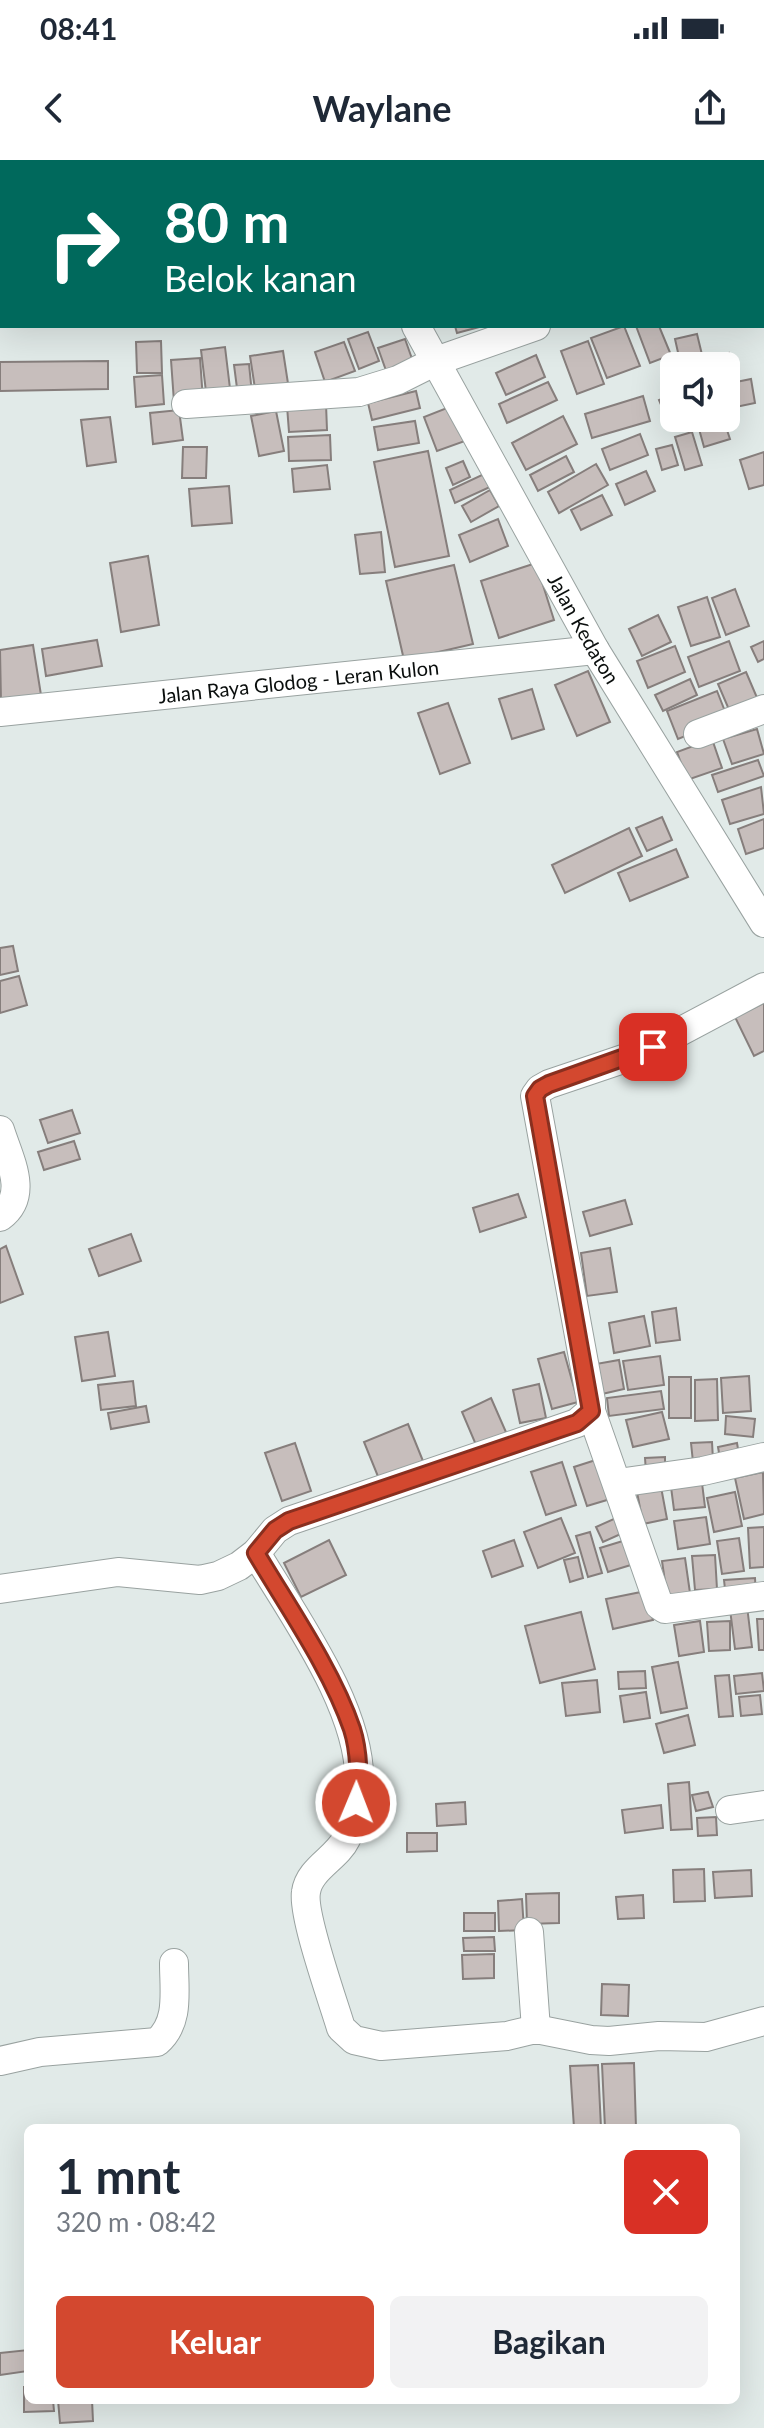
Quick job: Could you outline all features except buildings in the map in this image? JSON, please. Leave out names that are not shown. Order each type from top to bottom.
[{"type":"street","name":"Jalan Kedaton","points":[[417,328],[595,650],[764,923]]},
{"type":"street","points":[[186,404],[359,392],[398,380],[436,361],[530,328]]},
{"type":"street","name":"Jalan Raya Glodog - Leran Kulon","points":[[0,712],[595,650]]},
{"type":"street","points":[[698,734],[764,709]]},
{"type":"street","points":[[764,987],[638,1054],[549,1084],[535,1096],[591,1411],[659,1605],[665,1609],[764,1596]]},
{"type":"street","points":[[0,1130],[15,1179],[16,1194],[11,1209],[0,1217]]},
{"type":"street","points":[[0,1589],[118,1572],[200,1580],[218,1576],[256,1553],[275,1530],[289,1521],[577,1423],[591,1411]]},
{"type":"street","points":[[618,1483],[703,1471],[764,1457]]},
{"type":"street","points":[[256,1553],[315,1654],[353,1732],[359,1784],[353,1822],[346,1841],[318,1871],[306,1891],[308,1916],[341,2028],[354,2040],[381,2046],[507,2036],[536,2029],[609,2041],[659,2036],[715,2036],[764,2021]]},
{"type":"street","points":[[730,1810],[764,1805]]},
{"type":"street","points":[[529,1932],[536,2029]]},
{"type":"street","points":[[0,2061],[40,2052],[157,2042],[169,2031],[173,2019],[174,1963]]},
{"type":"route","points":[[356,1803],[359,1784],[353,1732],[315,1654],[256,1553],[275,1530],[289,1521],[577,1423],[591,1411],[535,1096],[549,1084],[653,1047]]}]
